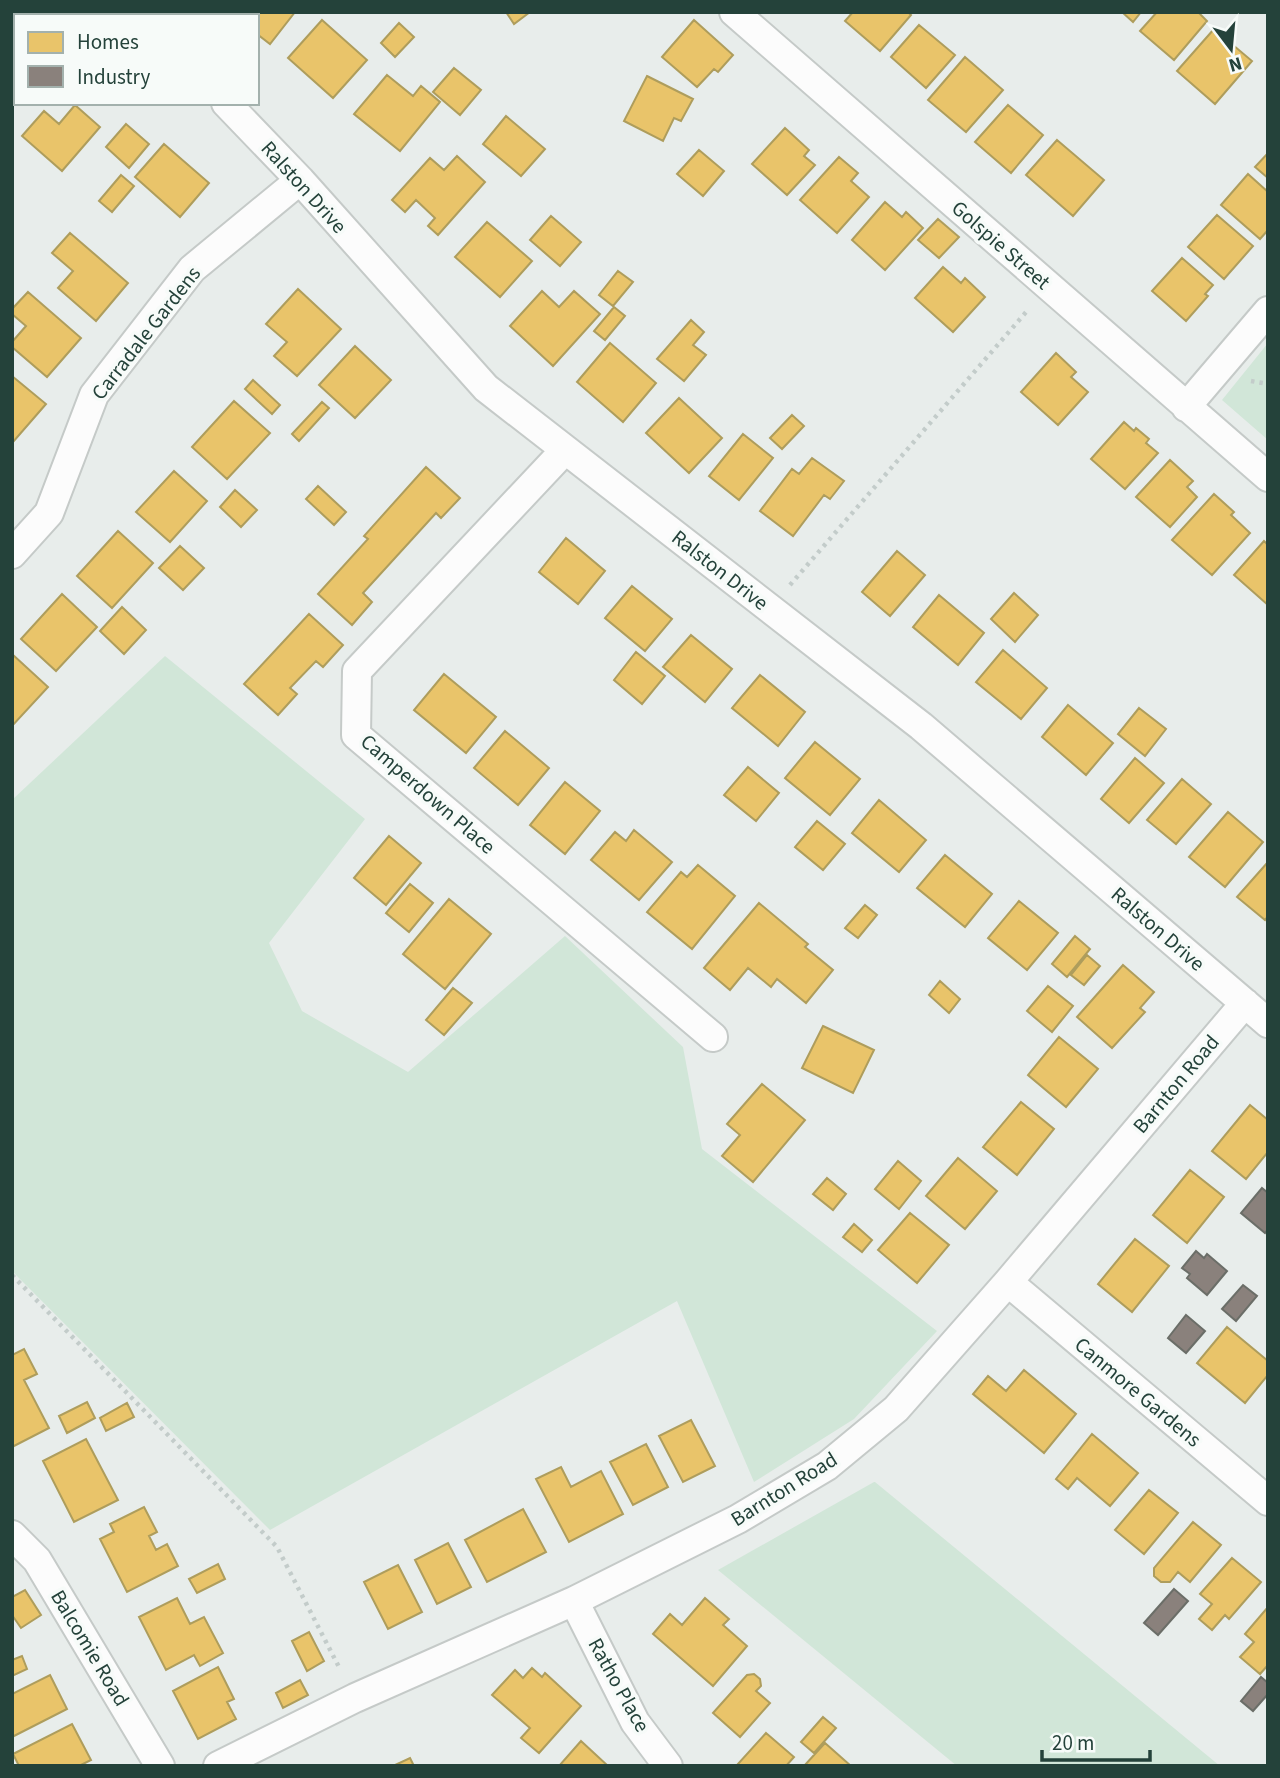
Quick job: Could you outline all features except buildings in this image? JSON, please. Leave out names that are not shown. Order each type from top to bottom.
[{"type":"street","name":"Golspie Street","points":[[734,12],[1268,477]]},
{"type":"street","name":"Ralston Drive","points":[[228,105],[300,180],[486,388],[920,726],[1268,1023]]},
{"type":"street","name":"Carradale Gardens","points":[[12,554],[48,513],[93,395],[192,269],[300,180]]},
{"type":"street","points":[[1186,407],[1268,311]]},
{"type":"street","name":"Camperdown Place","points":[[565,450],[357,671],[356,735],[713,1037]]},
{"type":"street","name":"Barnton Road","points":[[218,1766],[355,1698],[574,1601],[737,1519],[827,1466],[895,1409],[1008,1282],[1245,1003]]},
{"type":"street","name":"Canmore Gardens","points":[[1008,1282],[1268,1501]]},
{"type":"street","name":"Balcomie Road","points":[[12,1535],[37,1560],[160,1766]]},
{"type":"street","name":"Ratho Place","points":[[574,1601],[635,1722],[668,1766]]},
{"type":"path","points":[[769,608],[1048,286]]},
{"type":"path","points":[[12,1275],[277,1547],[355,1698]]},
{"type":"green space","points":[[1268,343],[1268,440],[1222,400]]},
{"type":"green space","points":[[165,656],[365,819],[269,943],[302,1011],[408,1072],[565,936],[683,1047],[702,1149],[937,1331],[854,1419],[754,1482],[677,1301],[270,1530],[12,1271],[12,800]]},
{"type":"green space","points":[[875,1482],[1220,1766],[957,1766],[718,1570]]}]
